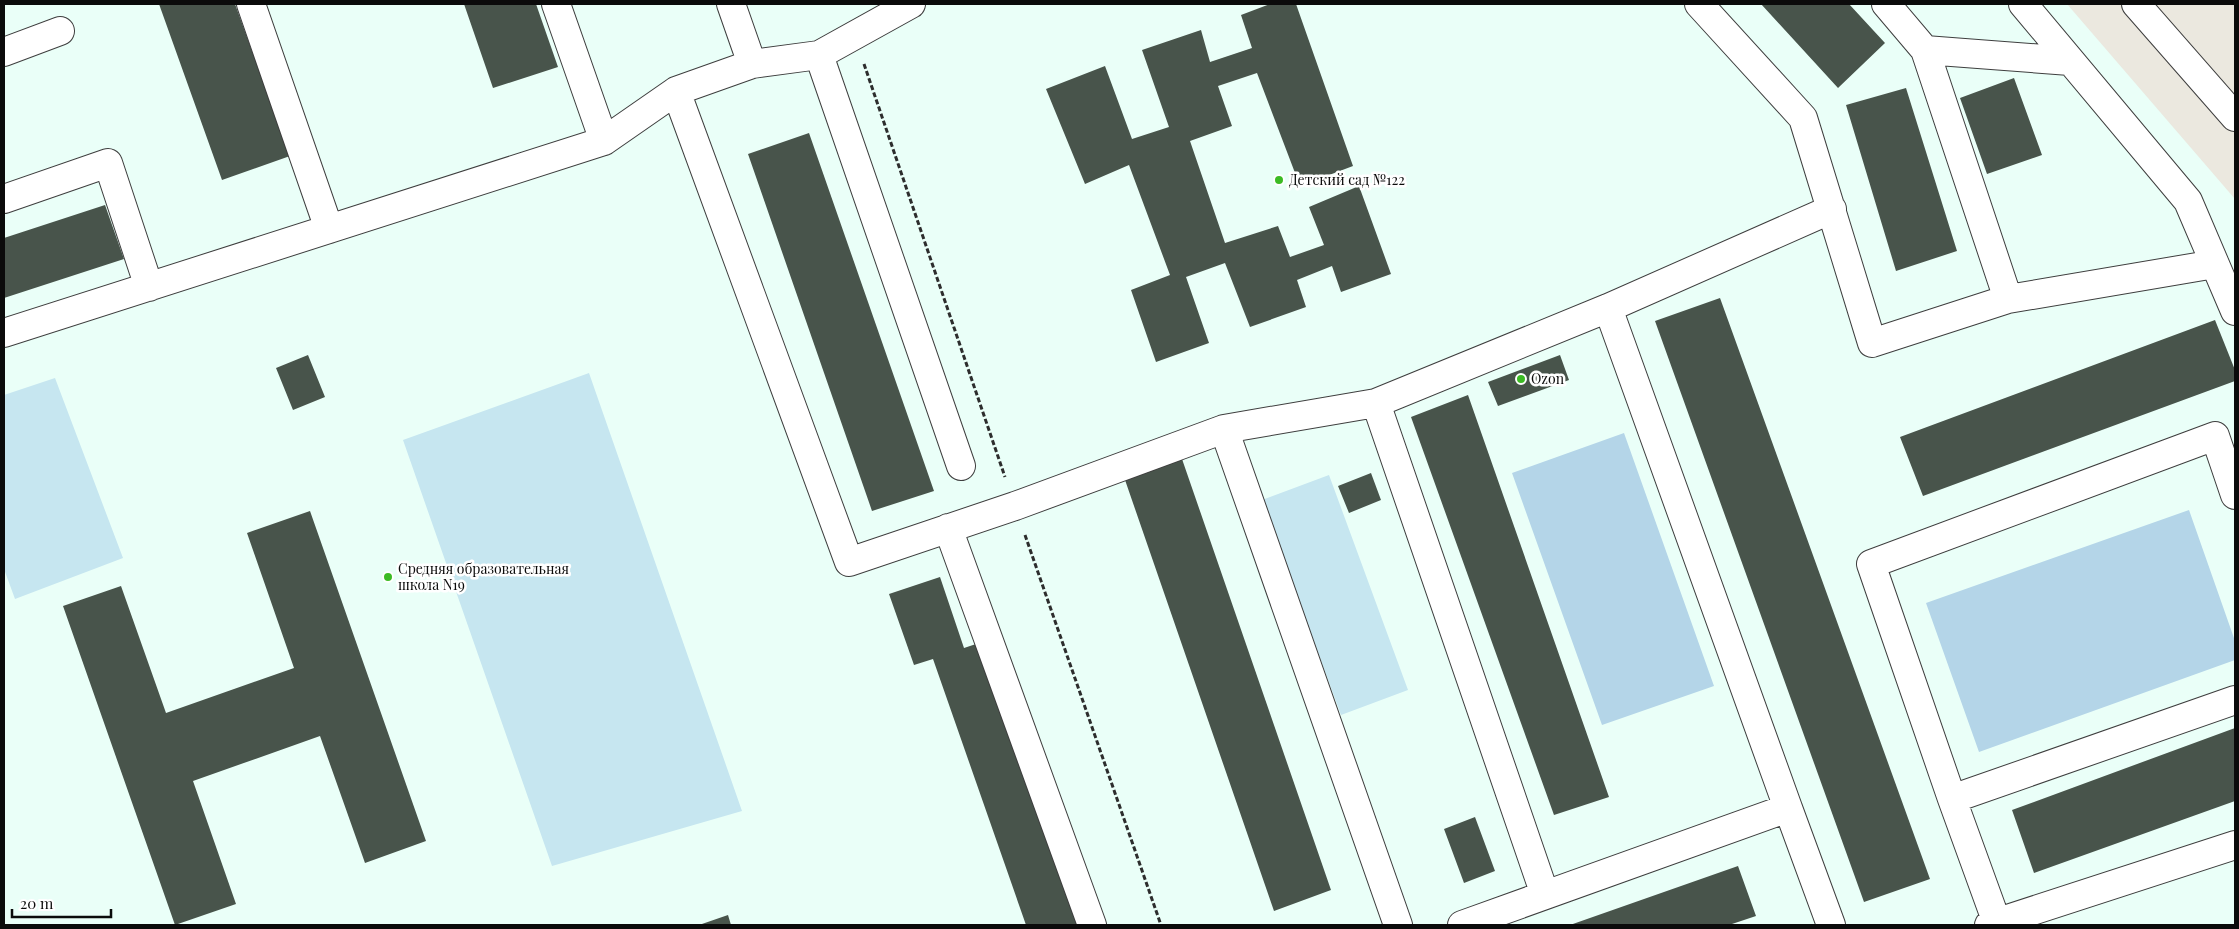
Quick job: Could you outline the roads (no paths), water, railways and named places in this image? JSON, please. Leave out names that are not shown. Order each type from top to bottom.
[{"type":"street","points":[[251,4],[329,229]]},
{"type":"street","points":[[556,4],[604,141]]},
{"type":"street","points":[[732,4],[752,64]]},
{"type":"street","points":[[4,333],[604,141],[676,91],[752,64],[819,55],[911,4]]},
{"type":"street","points":[[1699,4],[1803,118],[1872,343],[2008,299],[2215,264]]},
{"type":"street","points":[[1886,4],[1925,50],[2008,299]]},
{"type":"street","points":[[2023,4],[2188,201],[2235,311]]},
{"type":"street","points":[[2136,4],[2235,117]]},
{"type":"street","points":[[4,52],[60,31]]},
{"type":"street","points":[[1925,50],[2070,61]]},
{"type":"street","points":[[819,55],[961,466]]},
{"type":"street","points":[[676,91],[850,562],[1015,506],[1224,429],[1376,403],[1608,308],[1832,209]]},
{"type":"street","points":[[4,199],[108,163],[149,287]]},
{"type":"street","points":[[1608,308],[1831,925]]},
{"type":"street","points":[[1376,403],[1545,895]]},
{"type":"street","points":[[1224,429],[1398,925]]},
{"type":"street","points":[[2235,496],[2225,432],[1871,564],[1993,924],[2235,844]]},
{"type":"street","points":[[948,528],[1092,925]]},
{"type":"street","points":[[1952,799],[2235,700]]},
{"type":"street","points":[[1462,925],[1788,808]]},
{"type":"place","name":"Детский сад №122","points":[[1279,180]]},
{"type":"place","name":"Ozon","points":[[1521,379]]},
{"type":"place","name":"Средняя образовательная школа N19","points":[[388,577]]}]
